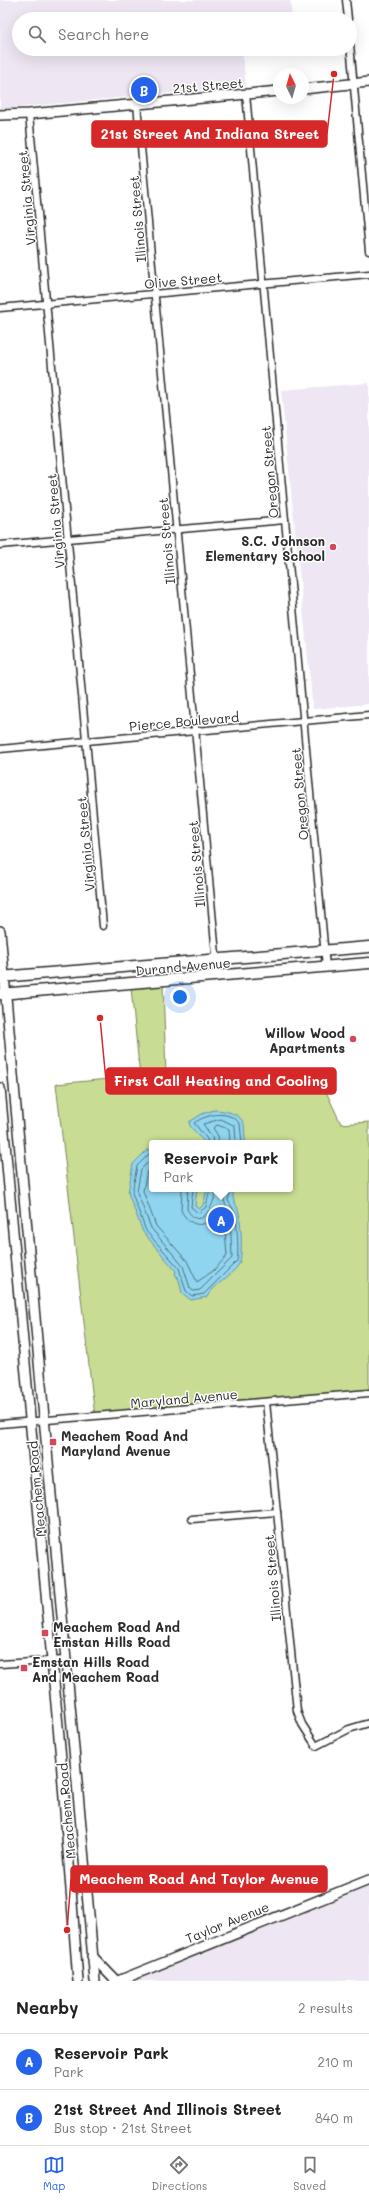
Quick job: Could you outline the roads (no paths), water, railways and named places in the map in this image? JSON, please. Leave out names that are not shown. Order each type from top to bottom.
[{"type":"main road","name":"Durand Avenue","points":[[2,977],[369,947]]},
{"type":"main road","name":"Durand Avenue","points":[[3,994],[369,963]]},
{"type":"street","points":[[346,0],[347,12]]},
{"type":"street","points":[[351,56],[369,251]]},
{"type":"street","points":[[309,88],[369,82]]},
{"type":"street","name":"21st Street","points":[[0,116],[273,92]]},
{"type":"street","name":"Oregon Street","points":[[246,94],[326,967]]},
{"type":"street","name":"Illinois Street","points":[[137,104],[218,976]]},
{"type":"street","name":"Virginia Street","points":[[25,114],[46,304],[103,926]]},
{"type":"street","name":"Olive Street","points":[[0,308],[369,274]]},
{"type":"street","points":[[0,545],[285,520]]},
{"type":"street","name":"Pierce Boulevard","points":[[0,748],[369,715]]},
{"type":"street","name":"Meachem Road","points":[[0,931],[3,994],[17,1114],[54,1546],[95,1981]]},
{"type":"street","name":"Meachem Road","points":[[0,1088],[61,1758],[78,1981]]},
{"type":"street","points":[[3,1116],[17,1114]]},
{"type":"street","points":[[12,1218],[26,1216]]},
{"type":"street","points":[[22,1328],[36,1327]]},
{"type":"street","name":"Maryland Avenue","points":[[0,1424],[43,1422],[369,1393]]},
{"type":"street","name":"Illinois Street","points":[[266,1402],[294,1698],[302,1724],[316,1746],[344,1732],[369,1723]]},
{"type":"street","points":[[192,1519],[277,1512]]},
{"type":"street","points":[[42,1548],[54,1546]]},
{"type":"street","points":[[0,1664],[65,1660]]},
{"type":"street","points":[[61,1758],[74,1758]]},
{"type":"street","points":[[69,1864],[83,1862]]},
{"type":"street","name":"Taylor Avenue","points":[[117,1981],[369,1880]]},
{"type":"street","points":[[75,1948],[92,1952],[117,1981]]},
{"type":"street","points":[[124,1981],[132,1975]]},
{"type":"water","points":[[214,1110],[236,1115],[244,1124],[245,1140],[202,1140],[190,1126],[189,1122],[202,1114]]},
{"type":"water","points":[[147,1150],[149,1150],[149,1192],[197,1192],[195,1206],[199,1209],[203,1205],[206,1192],[234,1192],[234,1201],[240,1217],[240,1261],[232,1273],[213,1289],[207,1297],[191,1300],[182,1293],[179,1280],[175,1274],[176,1271],[143,1232],[128,1193],[133,1164]]},
{"type":"place","name":"21st Street And Indiana Street","points":[[334,74]]},
{"type":"place","name":"21st Street And Illinois Street","points":[[144,90]]},
{"type":"place","name":"S.C. Johnson Elementary School","points":[[333,547]]},
{"type":"place","name":"First Call Heating and Cooling","points":[[100,1018]]},
{"type":"place","name":"Willow Wood Apartments","points":[[353,1039]]},
{"type":"place","name":"Reservoir Park","points":[[221,1220]]},
{"type":"place","name":"Meachem Road And Maryland Avenue","points":[[53,1442]]},
{"type":"place","name":"Meachem Road And Emstan Hills Road","points":[[45,1633]]},
{"type":"place","name":"Emstan Hills Road And Meachem Road","points":[[24,1668]]},
{"type":"place","name":"Meachem Road And Taylor Avenue","points":[[67,1930]]}]
